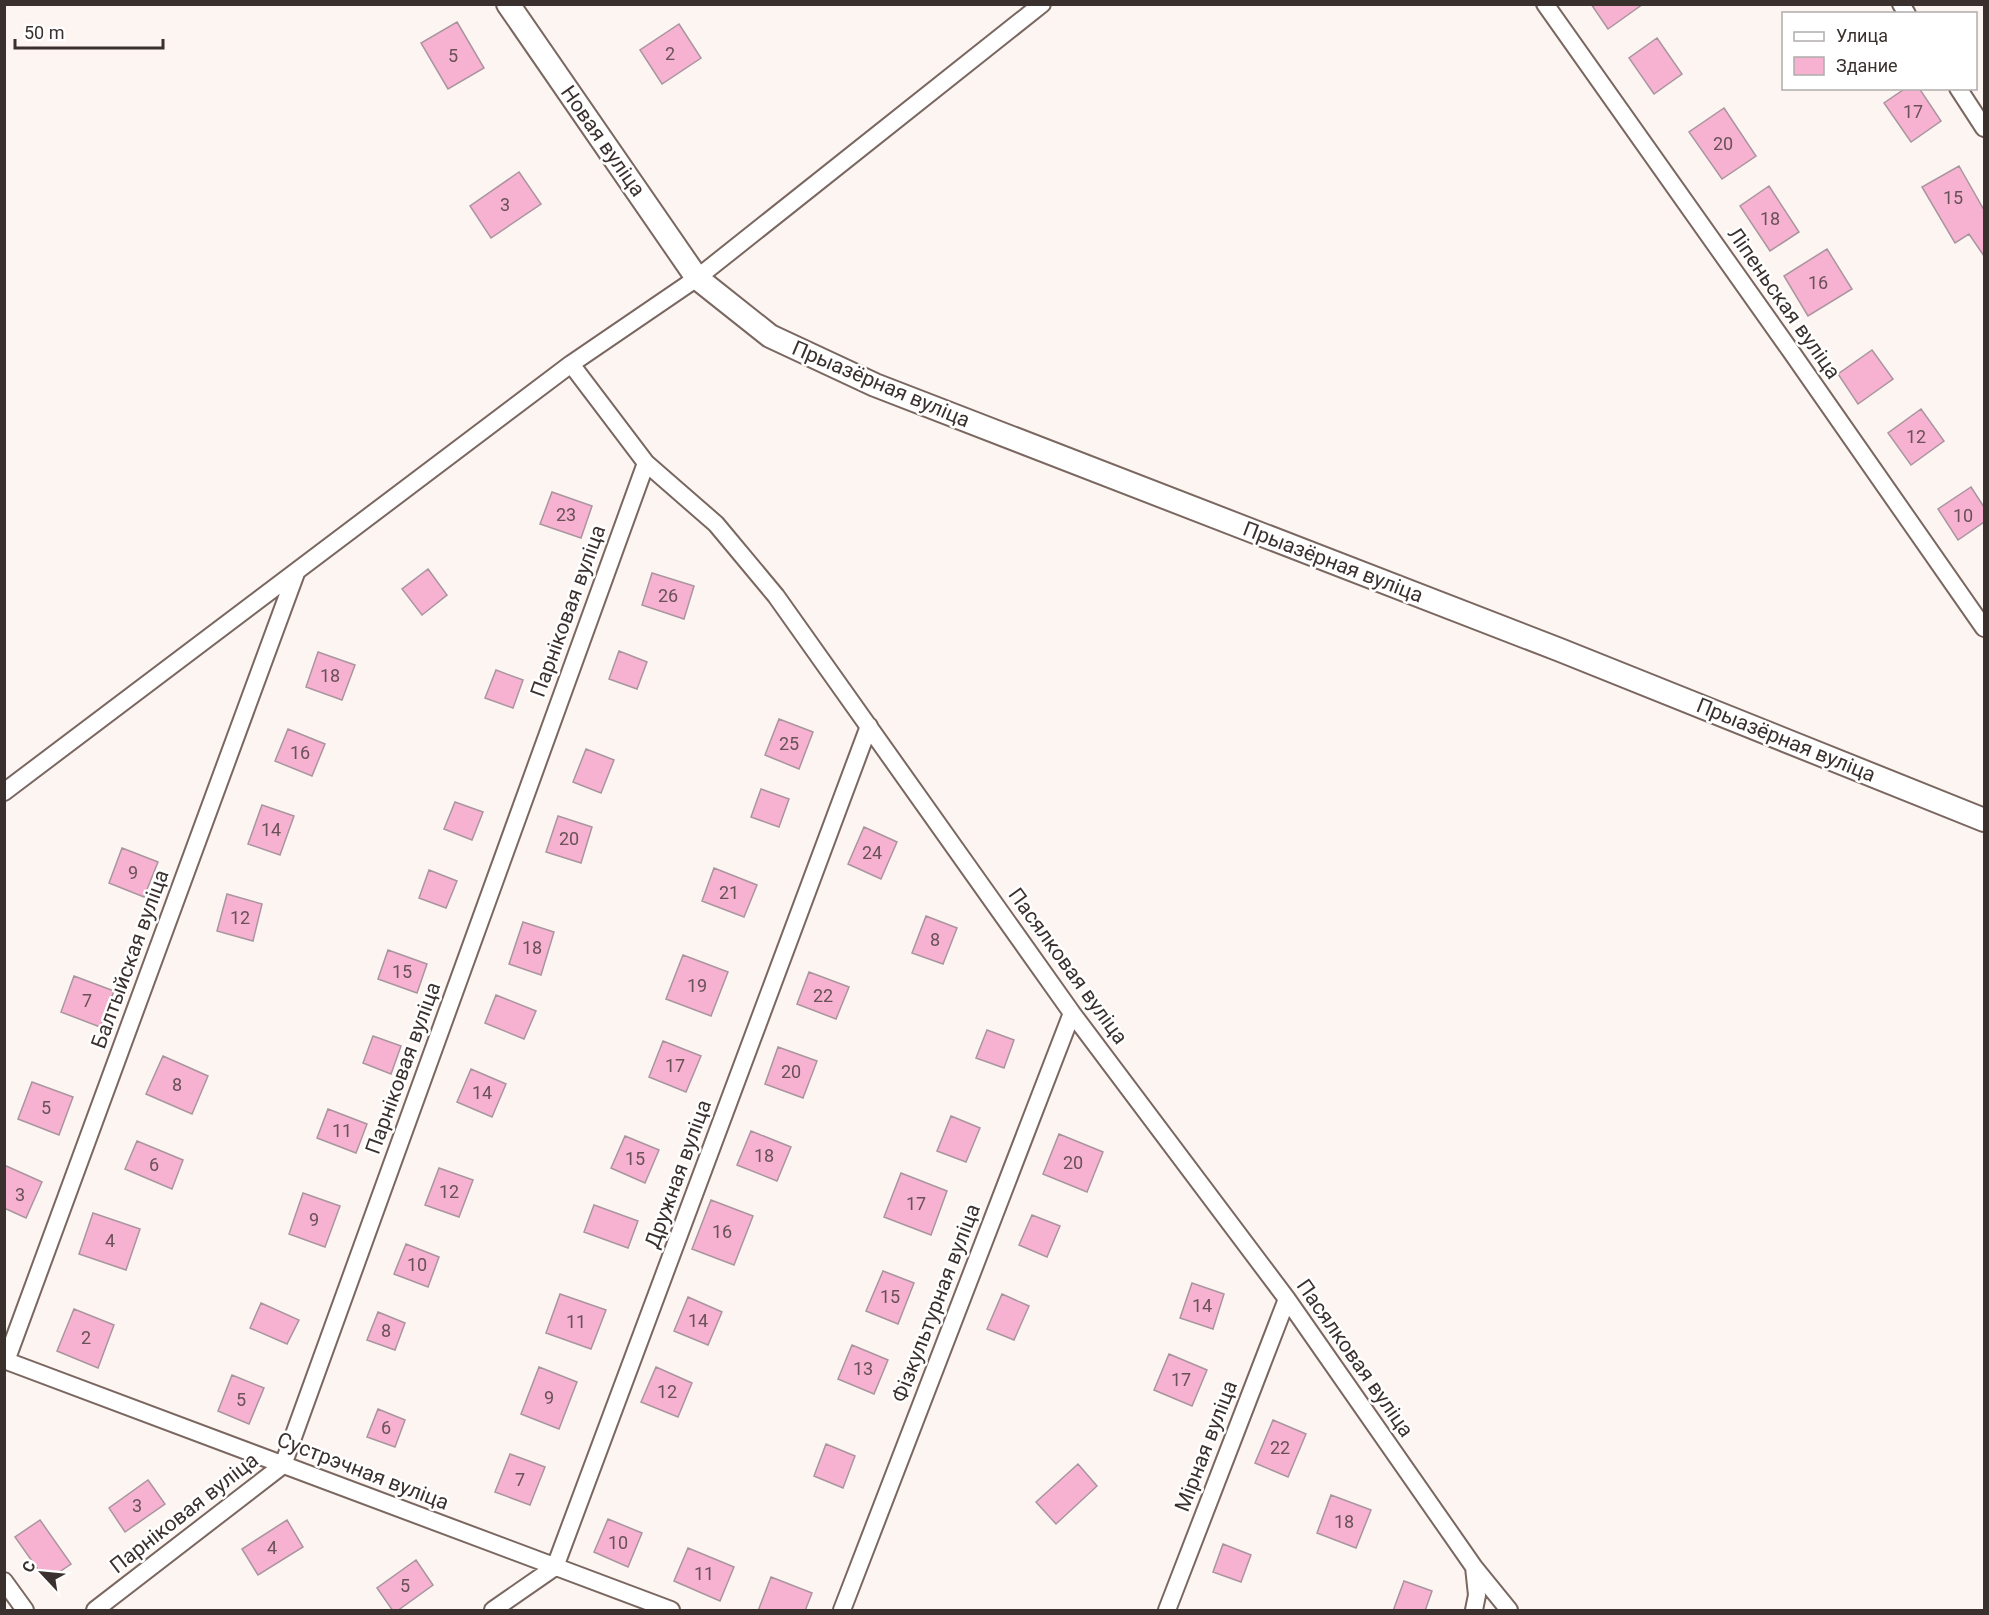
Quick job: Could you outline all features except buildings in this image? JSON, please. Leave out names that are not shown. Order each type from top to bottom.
[{"type":"street","name":"Новая вуліца","points":[[508,4],[697,278]]},
{"type":"street","points":[[4,792],[571,364],[697,278],[1042,4]]},
{"type":"street","name":"Ліпеньская вуліца","points":[[1545,4],[1984,628]]},
{"type":"street","points":[[1959,90],[1984,128]]},
{"type":"street","name":"Прыазёрная вуліца","points":[[697,278],[770,336],[875,385],[1560,650],[1984,820]]},
{"type":"street","name":"Пасялковая вуліца","points":[[571,364],[646,463],[716,524],[776,596],[1072,1012],[1287,1299],[1474,1567],[1509,1611]]},
{"type":"street","name":"Парніковая вуліца","points":[[95,1611],[283,1465],[646,463]]},
{"type":"street","name":"Балтыйская вуліца","points":[[5,1360],[296,573]]},
{"type":"street","name":"Дружная вуліца","points":[[555,1567],[869,726]]},
{"type":"street","name":"Фізкультурная вуліца","points":[[842,1611],[1072,1012]]},
{"type":"street","name":"Мірная вуліца","points":[[1167,1611],[1287,1299]]},
{"type":"street","name":"Сустрэчная вуліца","points":[[5,1360],[671,1611]]},
{"type":"street","points":[[493,1611],[555,1567]]},
{"type":"street","points":[[1474,1567],[1477,1595],[1474,1611]]},
{"type":"street","points":[[4,1581],[25,1611]]}]
